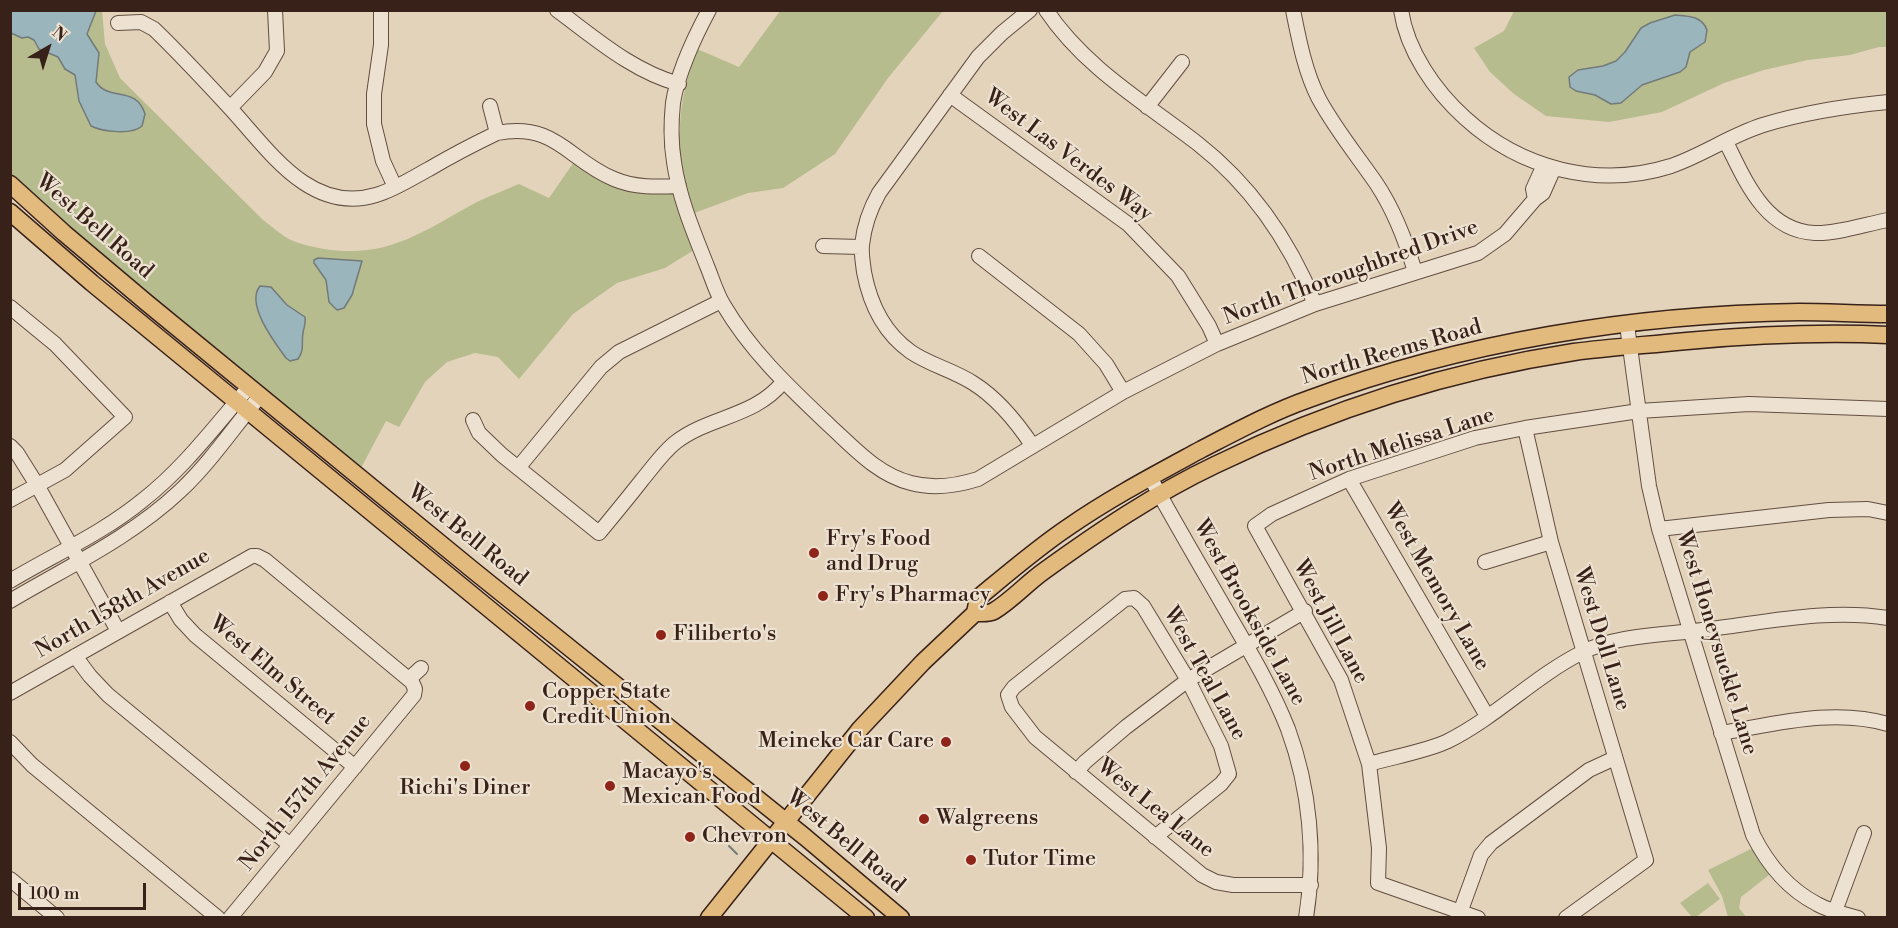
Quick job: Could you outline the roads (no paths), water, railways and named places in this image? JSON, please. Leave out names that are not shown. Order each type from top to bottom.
[{"type":"main road","name":"West Bell Road","points":[[10,184],[98,262],[254,391],[786,822],[901,918]]},
{"type":"main road","name":"West Bell Road","points":[[10,212],[92,283],[866,918]]},
{"type":"main road","name":"North Reems Road","points":[[709,918],[854,736],[923,662],[975,613],[978,598],[1065,529],[1150,477],[1233,433],[1308,399],[1418,363],[1512,342],[1684,318],[1798,312],[1887,314]]},
{"type":"main road","name":"North Reems Road","points":[[975,613],[992,613],[1063,557],[1110,525],[1213,466],[1308,423],[1386,396],[1473,372],[1574,352],[1766,334],[1887,335]]},
{"type":"main road","points":[[589,691],[603,675]]},
{"type":"street","points":[[230,108],[265,72],[277,51],[275,10]]},
{"type":"street","points":[[381,10],[381,45],[374,94],[374,124],[383,161],[395,187]]},
{"type":"street","points":[[557,10],[631,64],[657,77],[679,84]]},
{"type":"street","points":[[473,420],[479,433],[518,468],[599,533],[658,460],[676,442],[691,433],[760,404],[783,382],[736,326],[721,301],[697,241],[679,186],[674,161],[673,103],[690,49],[709,10]]},
{"type":"street","points":[[1030,10],[978,57],[950,95],[873,205],[861,247],[868,293],[890,333],[909,351],[973,383],[1016,421],[1032,445]]},
{"type":"street","points":[[1046,10],[1071,41],[1117,85],[1213,156],[1251,194],[1274,223],[1289,248],[1315,304]]},
{"type":"street","points":[[1293,10],[1304,60],[1318,96],[1335,128],[1376,184],[1394,215],[1415,272]]},
{"type":"street","points":[[1401,10],[1411,42],[1422,64],[1436,87],[1451,105],[1501,147],[1549,167],[1595,175],[1653,171],[1692,158],[1762,125],[1887,102]]},
{"type":"street","points":[[118,23],[141,22],[154,29],[230,108],[280,165],[303,184],[330,197],[352,199],[375,196],[497,133],[514,130],[530,131],[550,138],[602,173],[624,182],[644,186],[679,186]]},
{"type":"street","points":[[1147,107],[1182,62]]},
{"type":"street","name":"West Las Verdes Way","points":[[950,95],[1128,224],[1178,276],[1209,326],[1217,344]]},
{"type":"street","points":[[490,106],[497,133]]},
{"type":"street","points":[[1726,142],[1746,183],[1759,203],[1772,216],[1795,229],[1815,233],[1887,220]]},
{"type":"street","name":"North Thoroughbred Drive","points":[[783,382],[867,460],[885,473],[911,484],[959,485],[978,479],[1122,392],[1217,344],[1315,304],[1460,260],[1493,244],[1516,223],[1535,199],[1533,189],[1549,167]]},
{"type":"street","points":[[823,246],[861,247]]},
{"type":"street","points":[[979,256],[1079,334],[1106,364],[1122,392]]},
{"type":"street","points":[[518,468],[601,367],[619,352],[721,301]]},
{"type":"street","points":[[10,307],[56,344],[125,417],[65,470],[10,500]]},
{"type":"street","name":"West Honeysuckle Lane","points":[[1626,325],[1649,486],[1659,529],[1752,835],[1775,870],[1789,885],[1817,904],[1858,918]]},
{"type":"street","points":[[10,600],[122,537],[180,491],[199,471],[254,391]]},
{"type":"street","name":"North Melissa Lane","points":[[1255,526],[1272,514],[1349,479],[1475,438],[1525,428],[1639,411],[1749,404],[1887,409]]},
{"type":"street","points":[[10,581],[119,519],[153,492],[242,406]]},
{"type":"street","name":"West Doll Lane","points":[[1525,428],[1551,542],[1646,860],[1566,918]]},
{"type":"street","points":[[10,446],[17,453],[37,486],[118,631]]},
{"type":"street","name":"West Brookside Lane","points":[[1150,477],[1267,684],[1287,729],[1299,767],[1308,809],[1311,885],[1306,918]]},
{"type":"street","name":"West Memory Lane","points":[[1349,479],[1487,716]]},
{"type":"street","points":[[1659,529],[1829,510],[1868,509],[1887,513]]},
{"type":"street","name":"West Jill Lane","points":[[1255,526],[1305,611],[1341,680],[1369,764],[1379,848],[1378,883],[1461,910]]},
{"type":"street","points":[[1485,562],[1551,542]]},
{"type":"street","name":"North 158th Avenue","points":[[10,693],[248,557],[257,556],[409,679]]},
{"type":"street","name":"West Teal Lane","points":[[1008,695],[1014,687],[1069,641],[1125,599],[1134,598],[1143,606],[1188,680],[1221,747],[1229,774],[1221,784],[1155,837]]},
{"type":"street","name":"West Elm Street","points":[[170,602],[181,620],[195,635],[355,766]]},
{"type":"street","points":[[1076,772],[1126,727],[1188,680],[1305,611]]},
{"type":"street","points":[[1369,764],[1446,742],[1473,727],[1552,669],[1597,646],[1633,638],[1821,615],[1871,615],[1887,618]]},
{"type":"street","points":[[75,656],[108,695],[290,845]]},
{"type":"street","points":[[409,679],[421,668]]},
{"type":"street","name":"North 157th Avenue","points":[[230,918],[414,695],[416,689],[409,679]]},
{"type":"street","name":"West Lea Lane","points":[[1008,695],[1012,707],[1035,737],[1202,875],[1216,882],[1233,885],[1311,885]]},
{"type":"street","points":[[1721,733],[1824,717],[1871,719],[1887,723]]},
{"type":"street","points":[[10,742],[32,765],[218,918]]},
{"type":"street","points":[[1478,918],[1461,910],[1481,855],[1491,843],[1589,770],[1615,758]]},
{"type":"street","points":[[1835,911],[1864,833]]},
{"type":"street","points":[[10,879],[57,918]]},
{"type":"water","points":[[11,10],[96,11],[87,34],[99,53],[96,82],[101,88],[129,96],[141,105],[145,114],[142,126],[132,131],[117,132],[91,126],[79,101],[75,75],[65,69],[58,57],[39,49],[34,40],[11,33]]},
{"type":"water","points":[[1675,15],[1698,19],[1707,30],[1705,42],[1690,52],[1686,67],[1680,72],[1642,85],[1621,103],[1611,104],[1595,95],[1576,91],[1570,87],[1569,77],[1578,70],[1603,66],[1616,61],[1641,28]]},
{"type":"water","points":[[318,258],[362,261],[352,295],[344,308],[337,310],[329,302],[326,280],[314,263],[314,260]]},
{"type":"water","points":[[260,286],[271,287],[287,305],[305,317],[302,349],[298,359],[290,361],[286,358],[263,323],[256,303],[256,294]]},
{"type":"waterway","points":[[729,846],[737,854]]},
{"type":"place","name":"Fry's Food and Drug","points":[[814,553]]},
{"type":"place","name":"Fry's Pharmacy","points":[[823,596]]},
{"type":"place","name":"Filiberto's","points":[[661,635]]},
{"type":"place","name":"Copper State Credit Union","points":[[530,706]]},
{"type":"place","name":"Meineke Car Care","points":[[946,742]]},
{"type":"place","name":"Richi's Diner","points":[[465,766]]},
{"type":"place","name":"Macayo's Mexican Food","points":[[610,786]]},
{"type":"place","name":"Walgreens","points":[[924,819]]},
{"type":"place","name":"Chevron","points":[[690,837]]},
{"type":"place","name":"Tutor Time","points":[[971,860]]}]
